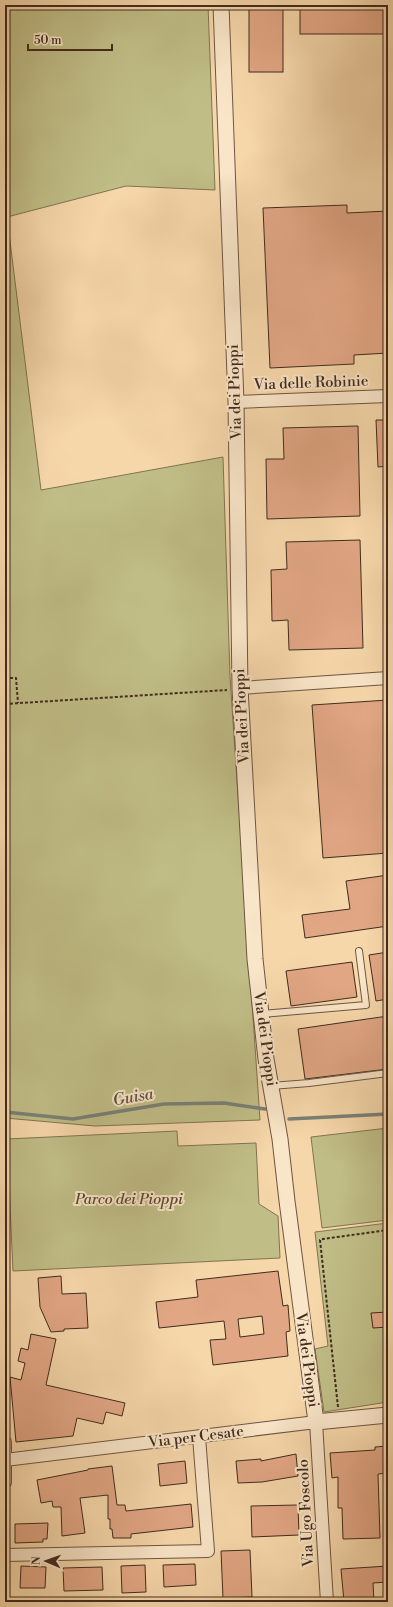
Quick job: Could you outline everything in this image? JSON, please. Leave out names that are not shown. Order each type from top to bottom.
[{"type":"street","name":"Via dei Pioppi","points":[[221,5],[236,402],[240,688],[255,960],[260,1014],[280,1139],[286,1201],[316,1422]]},
{"type":"street","name":"Via delle Robinie","points":[[236,402],[388,396]]},
{"type":"street","points":[[240,688],[388,678]]},
{"type":"street","name":"Via per Cesate","points":[[5,1460],[316,1422],[388,1415]]},
{"type":"street","name":"Via Ugo Foscolo","points":[[316,1422],[327,1602]]},
{"type":"street","points":[[5,1555],[208,1551],[199,1437]]},
{"type":"street","points":[[5,1442],[5,1482]]},
{"type":"lane","points":[[260,1014],[366,1005],[359,951]]},
{"type":"lane","points":[[271,1086],[309,1083],[388,1073]]},
{"type":"path","points":[[5,678],[16,678],[18,703]]},
{"type":"path","points":[[5,704],[240,688]]},
{"type":"path","points":[[338,1407],[320,1240],[388,1230]]},
{"type":"green space","points":[[5,5],[208,5],[215,190],[126,186],[7,217],[41,490],[223,457],[230,677],[260,1120],[95,1126],[5,1118]]},
{"type":"green space","points":[[388,1128],[388,1220],[322,1228],[311,1137]]},
{"type":"green space","name":"Parco dei Pioppi","points":[[177,1131],[178,1146],[256,1143],[259,1204],[278,1216],[280,1258],[13,1271],[7,1139]]},
{"type":"green space","points":[[388,1223],[388,1402],[324,1412],[315,1349],[328,1346],[315,1232]]},
{"type":"building","points":[[249,5],[283,5],[283,72],[249,72]]},
{"type":"building","points":[[300,5],[388,5],[388,34],[300,34]]},
{"type":"building","points":[[347,205],[347,213],[388,211],[388,353],[354,355],[354,364],[270,368],[263,208]]},
{"type":"building","points":[[376,420],[388,420],[388,466],[378,467]]},
{"type":"building","points":[[358,426],[360,516],[267,519],[266,459],[284,459],[283,428]]},
{"type":"building","points":[[360,540],[363,648],[289,650],[288,620],[272,621],[271,570],[287,569],[286,542]]},
{"type":"building","points":[[388,700],[388,853],[323,858],[312,705]]},
{"type":"building","points":[[388,875],[388,926],[305,938],[302,915],[350,909],[346,881]]},
{"type":"building","points":[[388,952],[388,999],[376,1001],[369,955]]},
{"type":"building","points":[[352,962],[357,997],[291,1006],[286,971]]},
{"type":"building","points":[[388,1016],[388,1069],[305,1079],[298,1029]]},
{"type":"building","points":[[278,1271],[283,1306],[288,1305],[290,1331],[286,1332],[288,1356],[213,1365],[210,1340],[226,1339],[224,1321],[159,1328],[156,1302],[198,1297],[196,1280]],"holes":[[[262,1316],[264,1334],[240,1337],[238,1319]]]},
{"type":"building","points":[[61,1276],[62,1294],[86,1293],[88,1328],[64,1329],[64,1331],[51,1332],[40,1307],[38,1278]]},
{"type":"building","points":[[388,1312],[388,1327],[373,1328],[371,1313]]},
{"type":"building","points":[[31,1334],[56,1339],[46,1385],[125,1403],[122,1416],[106,1412],[103,1424],[77,1418],[73,1436],[16,1442],[10,1377],[21,1380],[25,1363],[18,1361],[21,1348],[28,1350]]},
{"type":"building","points":[[388,1446],[388,1473],[378,1474],[380,1538],[343,1539],[342,1508],[338,1508],[338,1477],[332,1478],[330,1453],[375,1450],[375,1447]]},
{"type":"building","points":[[296,1454],[298,1476],[262,1482],[238,1483],[236,1461],[261,1459],[261,1461]]},
{"type":"building","points":[[185,1461],[187,1483],[160,1486],[158,1464]]},
{"type":"building","points":[[112,1466],[117,1505],[125,1505],[126,1511],[191,1504],[193,1527],[131,1534],[131,1538],[113,1538],[112,1529],[110,1529],[110,1519],[108,1519],[108,1495],[80,1498],[85,1533],[62,1536],[61,1507],[53,1507],[52,1501],[41,1503],[37,1480],[88,1469]]},
{"type":"building","points":[[298,1505],[299,1535],[252,1537],[251,1506]]},
{"type":"building","points":[[48,1523],[47,1539],[43,1539],[43,1542],[15,1543],[15,1524]]},
{"type":"building","points":[[250,1550],[252,1597],[223,1598],[221,1551]]},
{"type":"building","points":[[195,1564],[196,1585],[164,1587],[163,1565]]},
{"type":"building","points":[[145,1565],[146,1592],[122,1593],[121,1566]]},
{"type":"building","points":[[21,1566],[46,1567],[45,1588],[20,1588]]},
{"type":"building","points":[[388,1566],[388,1582],[373,1583],[374,1602],[344,1602],[341,1569]]},
{"type":"building","points":[[102,1567],[103,1590],[64,1591],[63,1568]]},
{"type":"waterway","name":"Guisa","points":[[5,1112],[73,1119],[164,1104],[224,1103],[265,1109]]},
{"type":"waterway","name":"Guisa","points":[[289,1119],[388,1114]]}]
